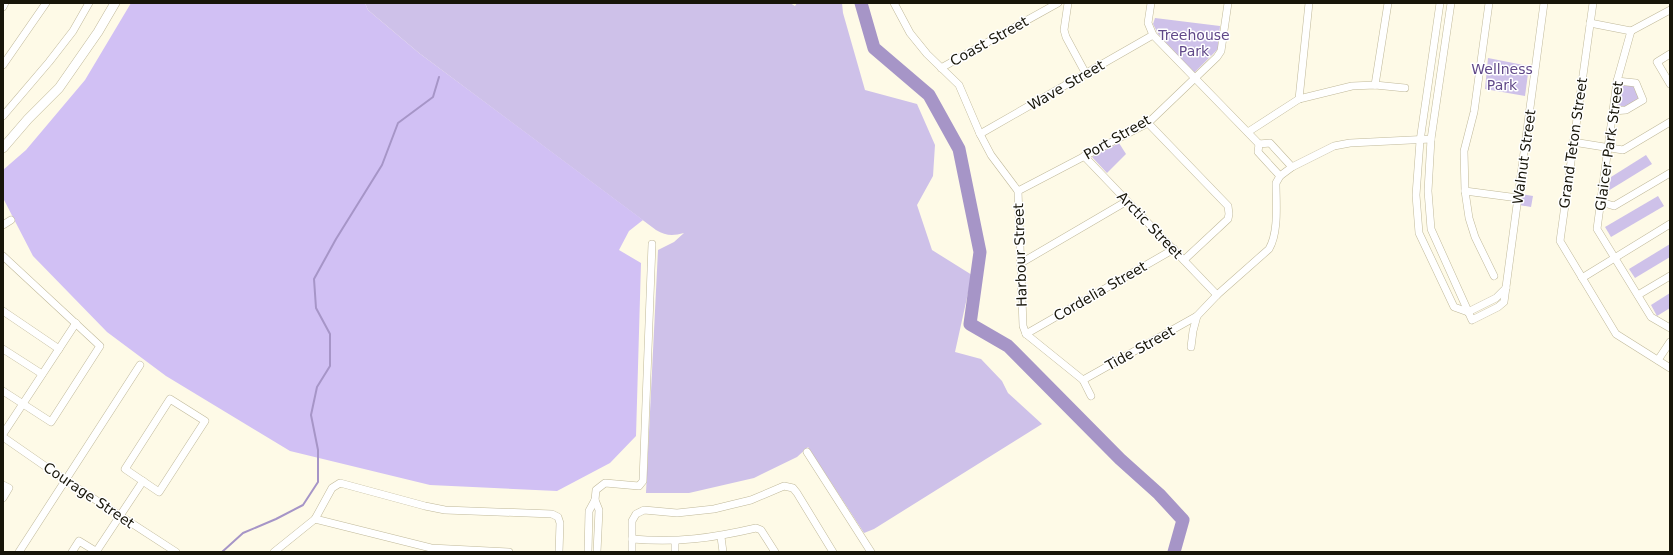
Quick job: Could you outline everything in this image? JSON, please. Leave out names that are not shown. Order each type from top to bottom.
[{"type":"street","points":[[3,7],[5,3]]},
{"type":"street","points":[[3,64],[46,3]]},
{"type":"street","points":[[4,114],[50,62],[73,30],[89,3]]},
{"type":"street","points":[[3,148],[28,119],[59,88],[98,32],[115,3]]},
{"type":"street","name":"Harbour Street","points":[[894,3],[910,33],[927,54],[958,85],[980,134],[998,165],[1018,191],[1023,326],[1026,334]]},
{"type":"street","name":"Coast Street","points":[[941,68],[1058,3]]},
{"type":"street","points":[[1068,3],[1064,30],[1066,37],[1086,74]]},
{"type":"street","points":[[1150,3],[1148,23],[1153,35],[1259,144],[1270,144],[1292,167]]},
{"type":"street","name":"Port Street","points":[[1018,191],[1148,123],[1221,51],[1228,3]]},
{"type":"street","points":[[1299,99],[1309,3]]},
{"type":"street","points":[[1375,85],[1388,3]]},
{"type":"street","points":[[1440,3],[1420,141],[1416,195],[1419,233],[1454,306],[1468,312],[1496,298],[1506,288]]},
{"type":"street","points":[[1452,3],[1431,139],[1428,191],[1431,228],[1468,312]]},
{"type":"street","points":[[1489,3],[1474,112],[1464,151],[1466,191],[1470,218],[1475,237],[1494,276]]},
{"type":"street","name":"Walnut Street","points":[[1468,312],[1472,320],[1498,307],[1504,302],[1544,3]]},
{"type":"street","name":"Grand Teton Street","points":[[1593,3],[1560,242],[1616,334],[1670,368]]},
{"type":"street","points":[[1590,23],[1631,31],[1670,10]]},
{"type":"street","name":"Glaicer Park Street","points":[[1631,31],[1617,81],[1597,229],[1651,317],[1670,328]]},
{"type":"street","name":"Wave Street","points":[[980,134],[1153,35]]},
{"type":"street","points":[[1670,54],[1657,62],[1670,84]]},
{"type":"street","points":[[1613,111],[1626,110],[1643,100],[1636,83],[1617,81]]},
{"type":"street","points":[[1248,132],[1299,99],[1344,88],[1375,85],[1405,88]]},
{"type":"street","points":[[1573,142],[1608,149],[1623,150],[1670,122]]},
{"type":"street","points":[[1148,123],[1228,206],[1228,219],[1184,260]]},
{"type":"street","points":[[1191,346],[1197,316],[1217,295],[1269,249],[1273,242],[1275,233],[1276,183],[1280,176],[1292,167],[1334,146],[1350,142],[1420,141],[1431,139]]},
{"type":"street","points":[[1259,144],[1258,152],[1280,176]]},
{"type":"street","name":"Arctic Street","points":[[1084,156],[1217,295]]},
{"type":"street","points":[[1601,202],[1614,206],[1670,173]]},
{"type":"street","points":[[1466,191],[1518,198]]},
{"type":"street","points":[[1021,263],[1127,201]]},
{"type":"street","points":[[3,225],[11,220]]},
{"type":"street","points":[[1582,278],[1670,224]]},
{"type":"street","points":[[588,552],[589,511],[595,500],[596,490],[605,483],[638,486],[643,482],[652,244]]},
{"type":"street","name":"Cordelia Street","points":[[1026,334],[1174,249]]},
{"type":"street","points":[[3,256],[100,346],[51,422],[3,391]]},
{"type":"street","points":[[1638,295],[1670,276]]},
{"type":"street","points":[[3,311],[59,349]]},
{"type":"street","name":"Tide Street","points":[[1083,380],[1197,316]]},
{"type":"street","points":[[3,435],[76,323]]},
{"type":"street","points":[[1026,334],[1083,380],[1091,396]]},
{"type":"street","points":[[1658,360],[1670,342]]},
{"type":"street","points":[[3,349],[42,374]]},
{"type":"street","points":[[19,552],[140,365]]},
{"type":"street","points":[[170,400],[206,421],[159,492],[143,481],[125,469],[170,400]]},
{"type":"street","name":"Courage Street","points":[[3,435],[65,480],[176,552]]},
{"type":"street","points":[[807,452],[871,552]]},
{"type":"street","points":[[72,552],[79,541],[96,552],[143,481]]},
{"type":"street","points":[[275,551],[315,519],[332,488],[340,483],[440,509],[552,514],[558,517],[560,523],[559,552]]},
{"type":"street","points":[[3,485],[9,488],[3,498]]},
{"type":"street","points":[[632,552],[632,520],[636,514],[644,510],[677,513],[714,509],[751,500],[784,486],[792,488],[797,493],[833,552]]},
{"type":"street","points":[[595,500],[599,510],[597,552]]},
{"type":"street","points":[[315,519],[431,548],[509,552]]},
{"type":"street","points":[[632,539],[675,541],[721,537],[756,528],[761,530],[775,552]]},
{"type":"street","points":[[721,537],[724,552]]},
{"type":"street","points":[[675,541],[675,552]]},
{"type":"street","points":[[275,551],[284,552]]},
{"type":"green space","points":[[365,3],[790,3],[795,6],[797,3],[842,3],[843,13],[865,90],[917,104],[935,145],[933,176],[917,205],[932,250],[972,275],[955,352],[981,359],[1002,381],[1008,393],[1042,424],[874,529],[864,533],[808,447],[797,457],[754,478],[689,493],[646,493],[658,250],[674,242],[684,233],[670,235],[656,230],[419,53],[368,10]]},
{"type":"green space","name":"Treehouse Park","points":[[1155,18],[1220,26],[1218,49],[1194,73],[1158,34],[1153,24]]},
{"type":"green space","name":"Wellness Park","points":[[1488,58],[1529,66],[1525,96],[1485,89]]},
{"type":"green space","points":[[1620,85],[1634,85],[1640,100],[1625,107],[1618,105]]},
{"type":"green space","points":[[1119,143],[1126,154],[1107,173],[1092,157]]},
{"type":"green space","points":[[1646,155],[1652,164],[1608,191],[1611,177]]},
{"type":"green space","points":[[1520,194],[1533,196],[1531,207],[1519,205]]},
{"type":"green space","points":[[1658,196],[1664,206],[1611,237],[1605,227]]},
{"type":"green space","points":[[1670,244],[1670,257],[1635,278],[1629,269]]},
{"type":"green space","points":[[1670,293],[1670,308],[1657,316],[1651,305]]},
{"type":"shaded area","points":[[131,3],[365,3],[368,10],[419,53],[643,220],[629,231],[619,250],[641,263],[636,436],[610,463],[557,491],[430,485],[290,451],[166,376],[107,332],[33,256],[3,198],[3,170],[26,150],[85,80]]},
{"type":"waterway","points":[[861,3],[874,48],[929,95],[959,149],[980,252],[970,324],[1008,346],[1120,459],[1159,494],[1183,520],[1174,552]]},
{"type":"waterway","points":[[222,552],[243,533],[276,519],[303,505],[318,482],[318,450],[311,415],[317,387],[330,366],[330,334],[316,308],[314,279],[336,239],[382,165],[398,123],[433,97],[439,77]]}]
